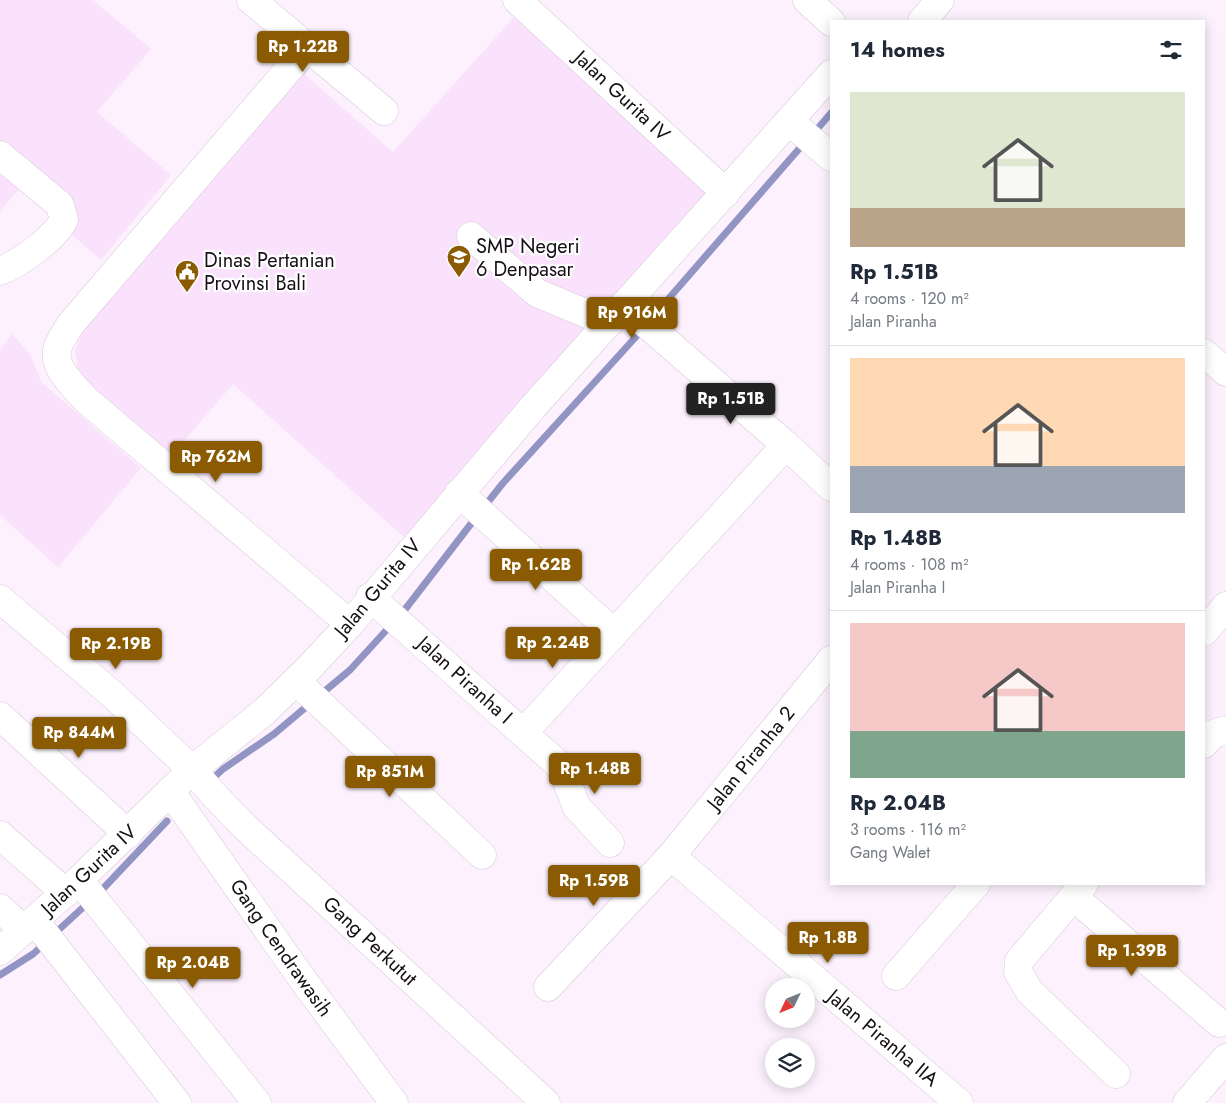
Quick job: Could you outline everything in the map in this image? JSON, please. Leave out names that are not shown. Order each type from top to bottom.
[{"type":"street","points":[[250,0],[384,111]]},
{"type":"street","name":"Jalan Gurita IV","points":[[517,0],[726,193]]},
{"type":"street","points":[[807,0],[830,21]]},
{"type":"street","points":[[923,20],[940,0]]},
{"type":"street","points":[[307,48],[81,311],[70,325],[56,350],[57,360],[62,371],[84,399],[350,624]]},
{"type":"street","name":"Jalan Gurita IV","points":[[0,951],[82,890],[128,834],[170,791],[195,772],[298,683],[373,600],[471,504],[622,313],[726,193],[794,125],[830,75]]},
{"type":"street","points":[[794,125],[825,151]]},
{"type":"street","points":[[0,155],[60,204],[64,220],[59,228],[16,264],[0,270]]},
{"type":"street","points":[[471,236],[536,294],[622,313],[658,334],[786,445],[830,486]]},
{"type":"street","points":[[1205,354],[1226,372]]},
{"type":"street","points":[[523,733],[786,445]]},
{"type":"street","points":[[471,504],[614,633]]},
{"type":"street","name":"Gang Perkutut","points":[[0,599],[112,694],[195,772],[215,796],[546,1103]]},
{"type":"street","name":"Jalan Piranha I","points":[[373,600],[559,765],[576,806],[610,843]]},
{"type":"street","points":[[1205,631],[1226,606]]},
{"type":"street","name":"Jalan Piranha 2","points":[[548,987],[671,856],[830,661]]},
{"type":"street","points":[[298,683],[482,855]]},
{"type":"street","points":[[0,716],[128,834]]},
{"type":"street","points":[[1205,743],[1213,734],[1226,730]]},
{"type":"street","name":"Gang Cendrawasih","points":[[170,791],[302,980],[394,1103]]},
{"type":"street","points":[[0,835],[82,890],[257,1103]]},
{"type":"street","name":"Jalan Piranha IIA","points":[[671,856],[959,1103]]},
{"type":"street","points":[[896,976],[975,885]]},
{"type":"street","points":[[1116,1074],[1030,992],[1018,972],[1019,961],[1079,890],[1220,1024]]},
{"type":"street","points":[[0,908],[33,926],[59,953],[177,1103]]},
{"type":"street","points":[[1187,1103],[1226,1058]]},
{"type":"shaded area","points":[[0,0],[93,0],[151,49],[97,112],[171,175],[101,260],[19,189],[0,211]]},
{"type":"shaded area","name":"SMP Negeri 6 Denpasar","points":[[514,17],[709,195],[406,539],[233,384],[172,455],[93,389],[78,369],[75,349],[85,327],[303,73],[393,152]]},
{"type":"shaded area","points":[[12,334],[30,354],[42,383],[141,468],[58,567],[0,515],[0,350]]},
{"type":"waterway","points":[[813,134],[830,114]]},
{"type":"waterway","points":[[650,320],[805,142]]},
{"type":"waterway","points":[[484,507],[503,483],[643,329]]},
{"type":"waterway","points":[[400,616],[477,516]]},
{"type":"waterway","points":[[320,695],[350,670],[392,624]]},
{"type":"waterway","points":[[210,781],[223,769],[274,734],[312,702]]},
{"type":"waterway","points":[[98,894],[167,821]]},
{"type":"waterway","points":[[52,936],[90,901]]},
{"type":"waterway","points":[[0,975],[33,954],[44,944]]},
{"type":"place","name":"SMP Negeri 6 Denpasar","points":[[459,278]]},
{"type":"place","name":"Dinas Pertanian Provinsi Bali","points":[[187,293]]}]
